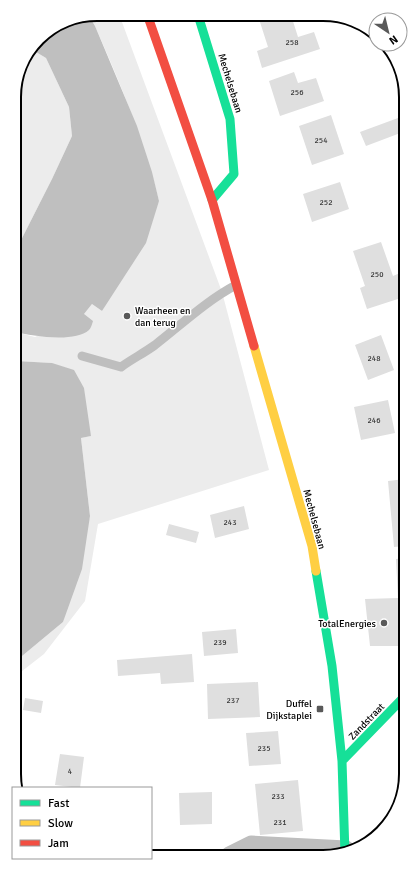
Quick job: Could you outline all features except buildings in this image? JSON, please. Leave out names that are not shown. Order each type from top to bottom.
[{"type":"main road","name":"Mechelsebaan","points":[[149,21],[212,200],[312,546],[332,666],[342,761],[346,846]]},
{"type":"main road","name":"Mechelsebaan","points":[[200,21],[230,119],[234,174],[212,200]]},
{"type":"main road","name":"Zandstraat","points":[[342,761],[399,703]]},
{"type":"street","points":[[239,850],[251,844],[327,850]]},
{"type":"lane","points":[[82,356],[121,367],[154,345],[186,318],[222,292],[236,285]]},
{"type":"shaded area","points":[[92,21],[122,21],[222,292],[269,470],[98,524],[85,601],[44,654],[21,672],[21,657],[63,622],[90,516],[81,438],[91,436],[52,363],[21,361],[21,334],[35,337],[84,314],[92,304],[102,311],[159,201],[131,112]]},
{"type":"shaded area","points":[[92,21],[137,126],[152,172],[159,201],[146,243],[102,311],[92,304],[84,314],[93,321],[89,330],[82,334],[64,337],[42,337],[21,333],[21,240],[72,136],[69,107],[46,58],[36,52],[43,43],[63,29],[82,22]]},
{"type":"shaded area","points":[[36,52],[46,58],[69,107],[72,136],[21,240],[21,92],[25,72]]},
{"type":"shaded area","points":[[21,361],[52,363],[74,370],[84,388],[91,436],[81,438],[90,516],[82,569],[63,622],[21,657]]},
{"type":"traffic: fast","points":[[200,21],[230,119],[234,174],[212,200]]},
{"type":"traffic: fast","points":[[316,571],[332,666],[342,761],[345,846]]},
{"type":"traffic: fast","points":[[342,761],[399,702]]},
{"type":"traffic: slow","points":[[254,346],[312,546],[316,571]]},
{"type":"traffic: jam","points":[[149,21],[212,200],[254,346]]},
{"type":"place","name":"Waarheen en dan terug","points":[[127,316]]},
{"type":"place","name":"TotalEnergies","points":[[384,623]]},
{"type":"place","name":"Duffel Dijkstaplei","points":[[320,709]]}]
